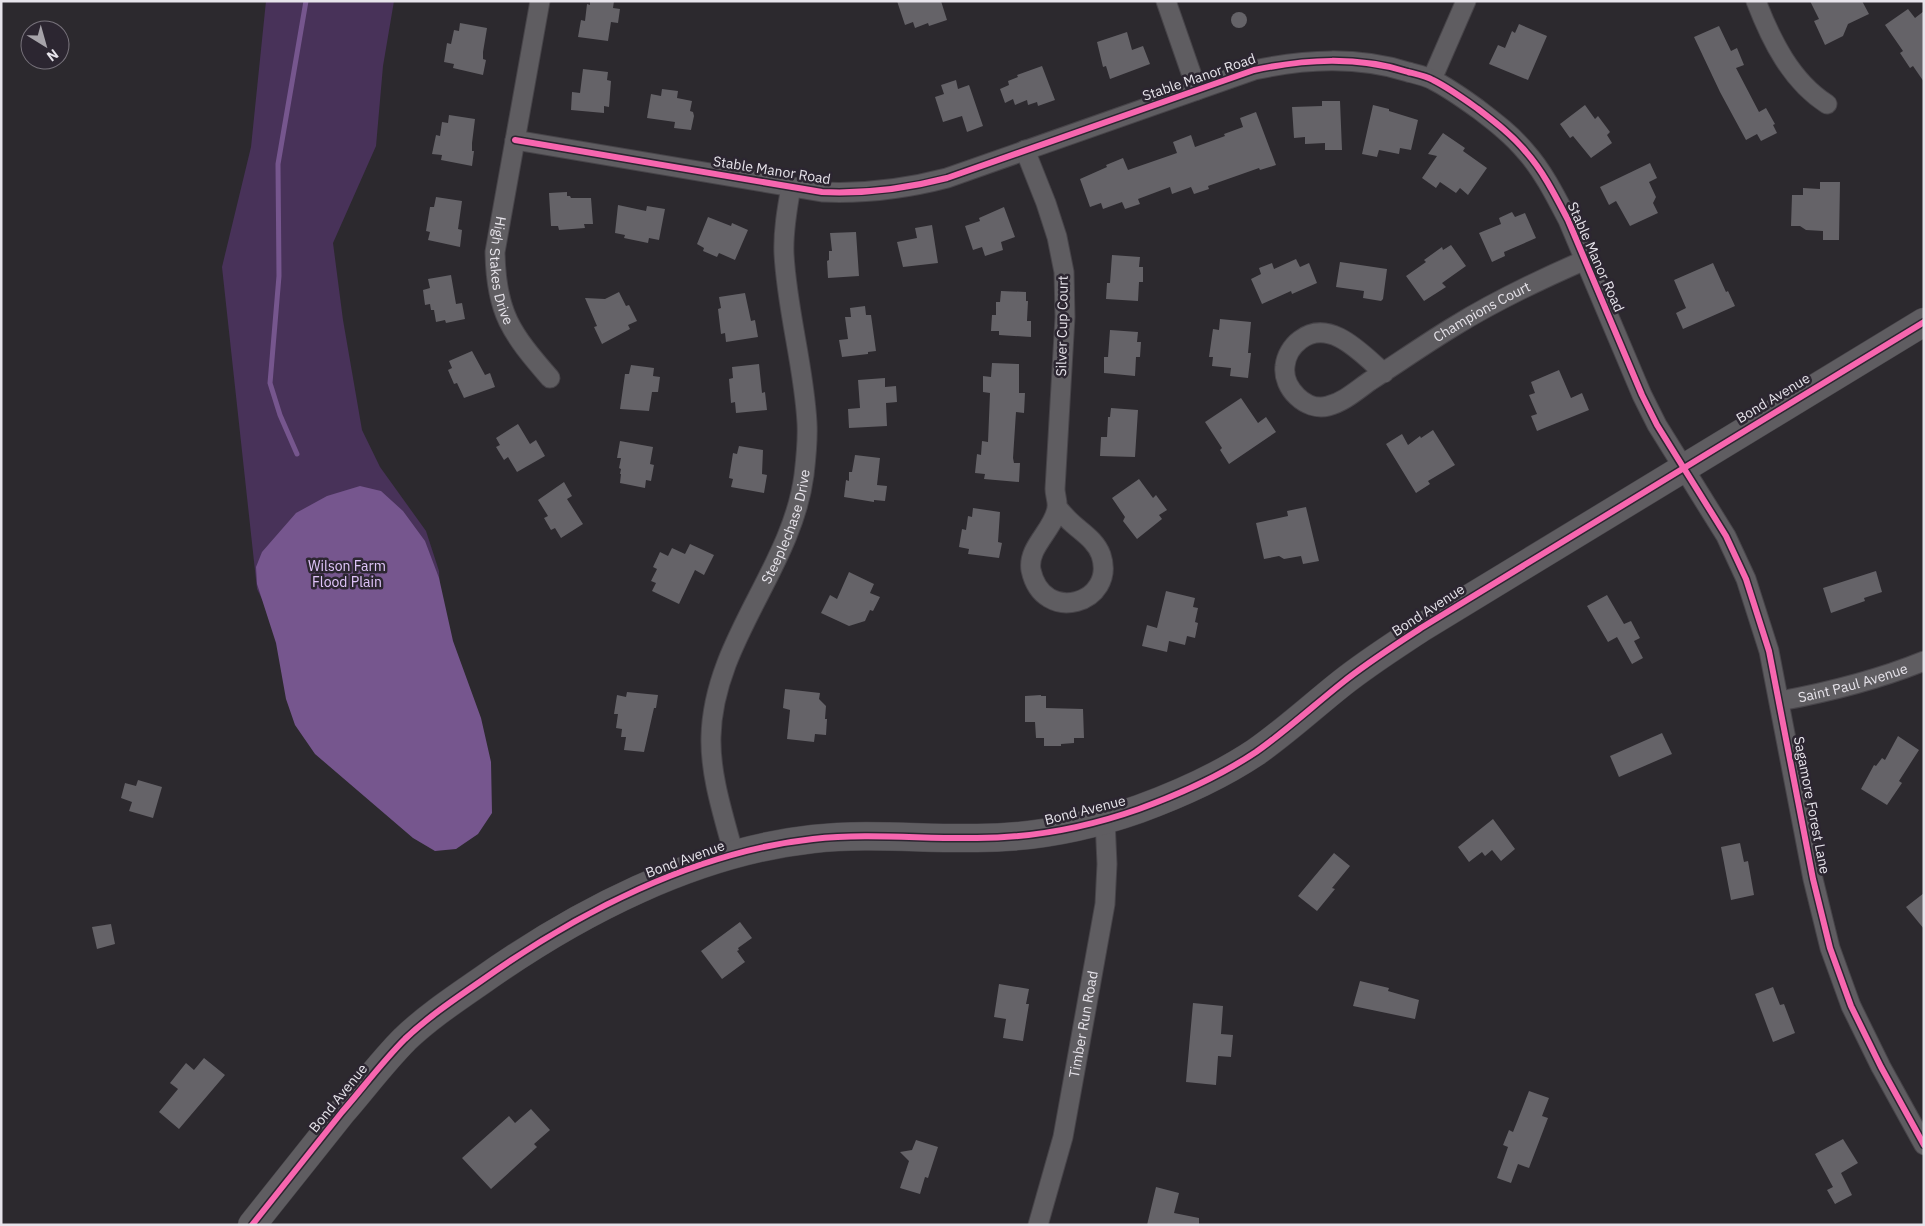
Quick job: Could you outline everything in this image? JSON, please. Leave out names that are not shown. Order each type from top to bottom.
[{"type":"street","name":"High Stakes Drive","points":[[540,1],[495,252],[495,278],[499,299],[508,324],[523,347],[550,378]]},
{"type":"street","points":[[1166,1],[1197,90]]},
{"type":"street","points":[[1432,79],[1466,1]]},
{"type":"street","points":[[1756,1],[1774,41],[1794,75],[1807,89],[1827,104]]},
{"type":"street","name":"Stable Manor Road","points":[[515,140],[822,192],[849,193],[893,190],[947,178],[1254,70],[1324,59],[1358,60],[1398,68],[1432,79],[1487,116],[1506,131],[1527,153],[1556,197],[1585,260],[1642,395],[1657,425],[1683,467]]},
{"type":"street","name":"Silver Cup Court","points":[[1025,150],[1057,237],[1064,272],[1065,316],[1054,489],[1058,507]]},
{"type":"street","name":"Steeplechase Drive","points":[[734,855],[715,780],[711,738],[713,715],[726,666],[791,526],[803,478],[807,450],[808,425],[806,403],[786,278],[784,252],[785,221],[791,187]]},
{"type":"street","name":"Champions Court","points":[[1384,373],[1342,339],[1323,333],[1313,334],[1297,342],[1290,351],[1284,369],[1286,378],[1297,397],[1316,406],[1326,407],[1340,402],[1496,301],[1585,260]]},
{"type":"street","name":"Bond Avenue","points":[[252,1225],[404,1040],[430,1017],[509,961],[575,921],[626,895],[674,875],[734,855],[774,845],[846,836],[980,838],[1020,836],[1105,820],[1186,791],[1254,753],[1375,659],[1484,589],[1924,322]]},
{"type":"street","name":"Sagamore Forest Lane","points":[[1683,467],[1726,536],[1746,579],[1767,643],[1780,701],[1813,878],[1830,948],[1851,1006],[1881,1067],[1924,1145]]},
{"type":"street","points":[[1058,507],[1070,522],[1091,539],[1101,554],[1103,571],[1097,588],[1090,595],[1074,603],[1056,602],[1049,599],[1037,585],[1031,567],[1035,550],[1053,520],[1058,507]]},
{"type":"street","name":"Saint Paul Avenue","points":[[1780,701],[1830,692],[1924,661]]},
{"type":"street","name":"Timber Run Road","points":[[1038,1225],[1063,1137],[1105,904],[1107,864],[1105,820]]},
{"type":"green space","name":"Wilson Farm Flood Plain","points":[[266,1],[394,1],[383,66],[376,146],[333,243],[343,320],[362,430],[380,467],[426,531],[439,571],[441,615],[302,680],[257,589],[222,267],[251,147]]},
{"type":"shaded area","points":[[360,486],[381,491],[403,511],[425,541],[439,578],[453,641],[481,718],[491,762],[492,813],[478,834],[456,849],[435,851],[413,838],[315,754],[295,725],[286,699],[276,643],[257,584],[256,567],[262,552],[296,513],[327,496]]},
{"type":"building","points":[[590,1],[614,1],[613,8],[620,9],[618,23],[611,22],[608,41],[578,37],[581,20],[585,21],[587,4],[590,5]]},
{"type":"building","points":[[897,1],[941,1],[947,20],[929,26],[928,23],[915,28],[913,22],[905,25]]},
{"type":"building","points":[[1810,1],[1862,1],[1869,14],[1848,24],[1843,36],[1825,45],[1814,21],[1819,19]]},
{"type":"building","points":[[1908,9],[1915,18],[1924,11],[1924,82],[1913,66],[1910,68],[1900,53],[1903,51],[1885,25]]},
{"type":"building","points":[[1239,12],[1247,20],[1239,28],[1231,20]]},
{"type":"building","points":[[460,23],[487,28],[483,52],[483,59],[486,60],[483,75],[453,68],[454,64],[444,62],[447,43],[451,44],[454,30],[459,31]]},
{"type":"building","points":[[1519,24],[1547,36],[1528,80],[1489,64],[1498,45],[1505,48],[1512,31],[1515,33]]},
{"type":"building","points":[[1719,26],[1731,51],[1737,48],[1744,65],[1736,68],[1759,112],[1766,108],[1775,124],[1773,125],[1777,133],[1761,141],[1757,134],[1746,140],[1720,92],[1694,37]]},
{"type":"building","points":[[1127,32],[1132,50],[1143,46],[1150,64],[1110,79],[1106,66],[1103,67],[1097,42]]},
{"type":"building","points":[[1042,66],[1055,100],[1038,106],[1037,102],[1028,105],[1027,100],[1015,105],[1013,99],[1005,103],[1000,89],[1009,85],[1008,81],[1018,77],[1017,75]]},
{"type":"building","points":[[583,69],[608,72],[607,80],[611,81],[609,107],[604,106],[604,113],[571,110],[572,92],[580,93]]},
{"type":"building","points":[[956,80],[958,89],[969,85],[983,126],[967,132],[962,116],[943,122],[935,97],[944,94],[941,85]]},
{"type":"building","points":[[662,89],[678,91],[677,98],[692,101],[690,111],[693,112],[694,116],[691,130],[674,128],[675,122],[647,118],[651,94],[661,96]]},
{"type":"building","points":[[1322,101],[1340,101],[1342,150],[1325,150],[1325,143],[1305,144],[1305,137],[1294,138],[1292,107],[1322,106]]},
{"type":"building","points":[[1373,105],[1418,120],[1411,150],[1400,148],[1399,154],[1379,150],[1377,157],[1362,154]]},
{"type":"building","points":[[1585,105],[1595,119],[1598,116],[1610,132],[1607,135],[1612,143],[1591,158],[1573,136],[1570,138],[1560,124]]},
{"type":"building","points":[[1256,112],[1276,165],[1260,170],[1259,168],[1208,186],[1209,189],[1194,194],[1191,187],[1172,194],[1170,187],[1138,199],[1140,204],[1125,209],[1122,202],[1103,209],[1101,203],[1090,207],[1080,179],[1123,158],[1128,170],[1177,153],[1173,142],[1191,135],[1195,147],[1225,136],[1224,134],[1243,127],[1240,118]]},
{"type":"building","points":[[449,115],[475,119],[472,166],[441,160],[442,155],[432,154],[436,135],[440,136],[442,122],[448,123]]},
{"type":"building","points":[[1443,133],[1465,148],[1463,151],[1487,168],[1468,195],[1460,188],[1456,193],[1440,182],[1436,188],[1422,178],[1437,156],[1428,154]]},
{"type":"building","points":[[1650,163],[1657,178],[1649,182],[1656,197],[1653,203],[1658,213],[1630,226],[1616,201],[1609,205],[1600,187]]},
{"type":"building","points":[[1820,182],[1840,182],[1839,240],[1823,240],[1823,231],[1806,230],[1800,226],[1791,226],[1792,195],[1803,195],[1803,188],[1820,189]]},
{"type":"building","points":[[567,192],[567,196],[571,198],[591,198],[593,224],[584,224],[585,228],[559,230],[558,226],[551,226],[549,193]]},
{"type":"building","points":[[436,197],[462,201],[458,229],[462,230],[460,247],[428,240],[430,232],[426,231],[430,207],[434,207]]},
{"type":"building","points":[[618,205],[646,211],[647,206],[665,209],[659,240],[649,238],[648,243],[624,238],[625,235],[615,233]]},
{"type":"building","points":[[1004,207],[1015,237],[1001,242],[1003,250],[985,256],[982,247],[973,250],[965,226],[980,221],[979,218]]},
{"type":"building","points":[[1512,212],[1515,217],[1525,213],[1536,238],[1504,252],[1505,256],[1492,262],[1479,233],[1501,224],[1499,218]]},
{"type":"building","points":[[708,217],[731,226],[732,223],[748,230],[735,260],[719,253],[717,257],[703,251],[704,248],[697,244]]},
{"type":"building","points":[[932,225],[938,263],[903,267],[897,242],[917,238],[915,228]]},
{"type":"building","points":[[856,232],[859,276],[828,278],[827,261],[829,260],[829,251],[832,251],[830,233]]},
{"type":"building","points":[[1451,245],[1466,266],[1442,283],[1446,287],[1424,301],[1406,276],[1426,262],[1424,260],[1442,247],[1443,250]]},
{"type":"building","points":[[1112,255],[1140,257],[1139,267],[1143,267],[1143,282],[1139,282],[1138,301],[1106,299],[1107,283],[1110,283]]},
{"type":"building","points":[[1296,259],[1300,267],[1309,263],[1317,283],[1292,294],[1291,291],[1262,304],[1251,279],[1261,274],[1259,268],[1272,263],[1274,269]]},
{"type":"building","points":[[1340,262],[1387,269],[1383,299],[1381,301],[1363,298],[1364,291],[1336,287]]},
{"type":"building","points":[[1713,263],[1726,292],[1728,291],[1735,306],[1683,329],[1676,313],[1686,308],[1674,280]]},
{"type":"building","points":[[451,275],[456,304],[462,303],[465,319],[446,323],[445,320],[436,322],[434,310],[431,310],[430,304],[425,305],[423,290],[430,288],[428,279]]},
{"type":"building","points":[[1001,291],[1026,292],[1026,301],[1028,301],[1027,321],[1031,321],[1031,337],[999,335],[999,331],[991,331],[992,315],[996,315],[996,302],[1000,302]]},
{"type":"building","points":[[619,292],[626,306],[629,305],[637,321],[628,325],[630,329],[602,344],[594,327],[597,326],[585,298],[605,299]]},
{"type":"building","points":[[745,293],[751,321],[755,320],[758,337],[726,342],[725,333],[721,334],[718,309],[721,308],[719,297]]},
{"type":"building","points":[[865,306],[866,315],[871,315],[876,351],[868,352],[868,354],[842,357],[839,340],[848,339],[845,317],[851,317],[850,308]]},
{"type":"building","points":[[1220,319],[1251,322],[1248,353],[1251,353],[1248,378],[1230,376],[1231,368],[1212,366],[1213,357],[1209,357],[1213,329],[1219,330]]},
{"type":"building","points":[[1110,330],[1138,332],[1137,342],[1141,342],[1140,357],[1136,357],[1135,376],[1104,373],[1104,357],[1108,357]]},
{"type":"building","points":[[472,351],[485,375],[490,373],[495,387],[464,398],[457,383],[454,384],[448,370],[452,368],[449,361]]},
{"type":"building","points":[[992,363],[1019,364],[1019,393],[1025,393],[1024,413],[1016,412],[1013,458],[1014,463],[1020,463],[1019,482],[984,479],[985,474],[975,473],[977,454],[981,455],[982,441],[988,442],[990,393],[983,392],[983,376],[991,377]]},
{"type":"building","points":[[759,364],[762,393],[765,392],[767,410],[736,413],[735,402],[731,403],[729,379],[733,378],[732,367]]},
{"type":"building","points":[[631,365],[654,368],[653,376],[660,377],[658,392],[652,392],[649,411],[620,409],[625,374],[629,374]]},
{"type":"building","points":[[1559,370],[1571,398],[1582,393],[1589,410],[1537,431],[1531,416],[1537,414],[1529,395],[1535,393],[1531,382]]},
{"type":"building","points":[[885,378],[885,387],[896,386],[897,402],[886,403],[887,426],[849,428],[848,409],[860,408],[858,380]]},
{"type":"building","points":[[1241,398],[1258,423],[1266,417],[1276,432],[1229,464],[1220,450],[1222,448],[1205,422]]},
{"type":"building","points":[[1111,408],[1138,410],[1135,457],[1100,456],[1101,437],[1107,437],[1108,417],[1110,417]]},
{"type":"building","points":[[518,424],[530,444],[536,440],[545,456],[517,472],[508,457],[504,460],[496,447],[500,445],[496,438]]},
{"type":"building","points":[[1433,430],[1455,465],[1428,481],[1430,484],[1416,493],[1386,444],[1402,434],[1408,445],[1420,436],[1421,438]]},
{"type":"building","points":[[620,441],[653,447],[650,464],[654,465],[651,481],[646,480],[645,488],[620,483],[621,469],[619,468],[621,458],[617,458]]},
{"type":"building","points":[[739,446],[763,450],[762,474],[767,475],[764,493],[731,487],[733,479],[729,478],[733,453],[737,454]]},
{"type":"building","points":[[855,455],[880,458],[877,485],[887,486],[885,501],[874,500],[874,502],[844,497],[846,480],[849,481],[849,472],[852,472]]},
{"type":"building","points":[[1139,479],[1153,498],[1156,495],[1167,510],[1159,515],[1162,519],[1137,539],[1123,521],[1125,517],[1112,498]]},
{"type":"building","points":[[564,482],[572,496],[567,499],[583,524],[561,538],[555,528],[551,530],[544,518],[548,516],[538,500]]},
{"type":"building","points":[[1306,507],[1319,561],[1303,564],[1301,556],[1284,559],[1279,556],[1264,559],[1256,523],[1288,516],[1287,511]]},
{"type":"building","points":[[973,508],[1000,512],[998,542],[1002,543],[999,558],[968,554],[969,549],[959,547],[962,529],[966,530],[968,516],[972,517]]},
{"type":"building","points":[[690,544],[714,555],[704,575],[695,570],[679,604],[652,591],[656,583],[651,581],[657,569],[653,567],[660,552],[668,556],[672,548],[685,554]]},
{"type":"building","points":[[1876,571],[1882,592],[1864,598],[1865,601],[1831,613],[1823,588]]},
{"type":"building","points":[[849,572],[874,584],[870,593],[880,597],[873,611],[870,610],[865,621],[849,626],[821,613],[830,595],[837,599]]},
{"type":"building","points":[[1166,591],[1195,598],[1193,607],[1198,608],[1195,622],[1198,623],[1195,638],[1187,636],[1185,645],[1169,641],[1167,652],[1142,646],[1147,625],[1157,628]]},
{"type":"building","points":[[1607,595],[1624,624],[1631,621],[1640,638],[1634,641],[1643,658],[1632,664],[1617,637],[1608,642],[1587,606]]},
{"type":"building","points":[[785,689],[820,693],[819,699],[826,706],[826,735],[815,734],[814,742],[787,739],[790,710],[783,708]]},
{"type":"building","points":[[627,692],[658,695],[644,752],[624,750],[626,737],[621,737],[622,729],[616,728],[618,714],[614,714],[617,695],[626,697]]},
{"type":"building","points":[[1025,696],[1046,696],[1046,708],[1083,709],[1084,738],[1074,738],[1074,743],[1061,744],[1061,746],[1044,746],[1044,738],[1036,738],[1035,722],[1025,722]]},
{"type":"building","points":[[1662,733],[1672,754],[1619,777],[1610,756]]},
{"type":"building","points":[[1898,736],[1919,750],[1899,781],[1902,783],[1887,805],[1861,789],[1874,765],[1876,766],[1882,758],[1885,760]]},
{"type":"building","points":[[138,780],[162,787],[153,818],[129,811],[132,802],[121,798],[125,783],[136,786]]},
{"type":"building","points":[[1493,819],[1515,849],[1501,861],[1492,850],[1485,856],[1482,852],[1469,862],[1458,847]]},
{"type":"building","points":[[1740,843],[1744,862],[1748,861],[1754,895],[1731,900],[1721,847]]},
{"type":"building","points":[[1334,853],[1350,866],[1332,888],[1335,889],[1317,911],[1298,896]]},
{"type":"building","points":[[1924,893],[1924,929],[1906,907]]},
{"type":"building","points":[[740,922],[752,938],[738,948],[739,950],[737,951],[745,962],[722,979],[701,951]]},
{"type":"building","points":[[111,924],[115,944],[97,949],[92,927]]},
{"type":"building","points":[[1360,981],[1389,988],[1388,991],[1419,1000],[1415,1019],[1353,1006]]},
{"type":"building","points":[[999,984],[1029,989],[1026,1004],[1029,1004],[1023,1041],[1003,1038],[1006,1019],[994,1017]]},
{"type":"building","points":[[1773,987],[1780,1005],[1784,1004],[1795,1033],[1773,1042],[1755,994]]},
{"type":"building","points":[[1193,1003],[1223,1006],[1221,1034],[1233,1035],[1231,1057],[1218,1056],[1216,1085],[1186,1082]]},
{"type":"building","points":[[204,1058],[225,1075],[179,1129],[159,1112],[178,1089],[170,1083],[186,1063],[194,1070]]},
{"type":"building","points":[[1529,1091],[1549,1098],[1542,1116],[1548,1118],[1529,1168],[1518,1164],[1511,1183],[1497,1178],[1508,1147],[1503,1145],[1509,1130],[1513,1132]]},
{"type":"building","points":[[531,1109],[550,1130],[534,1144],[537,1147],[491,1189],[462,1158],[509,1116],[515,1123]]},
{"type":"building","points":[[1843,1139],[1858,1163],[1841,1173],[1852,1195],[1835,1204],[1827,1190],[1833,1187],[1815,1154]]},
{"type":"building","points":[[916,1140],[938,1147],[928,1178],[925,1177],[920,1194],[900,1188],[909,1161],[900,1152],[912,1150]]},
{"type":"building","points":[[1156,1187],[1179,1193],[1174,1213],[1199,1218],[1199,1225],[1147,1225]]},
{"type":"waterway","points":[[297,454],[280,415],[270,383],[279,276],[278,164],[306,1]]},
{"type":"cycle path","points":[[515,140],[822,192],[854,192],[901,188],[947,178],[1254,70],[1293,63],[1351,61],[1389,67],[1430,79],[1473,105],[1515,140],[1532,159],[1549,184],[1568,220],[1642,395],[1657,425],[1726,536],[1746,579],[1769,651],[1813,879],[1830,948],[1851,1006],[1881,1067],[1924,1145]]},
{"type":"cycle path","points":[[252,1225],[342,1112],[405,1039],[452,1001],[518,956],[597,910],[638,889],[681,872],[724,857],[769,846],[834,837],[977,838],[1039,834],[1100,821],[1185,791],[1214,777],[1256,752],[1351,676],[1421,628],[1924,322]]}]
